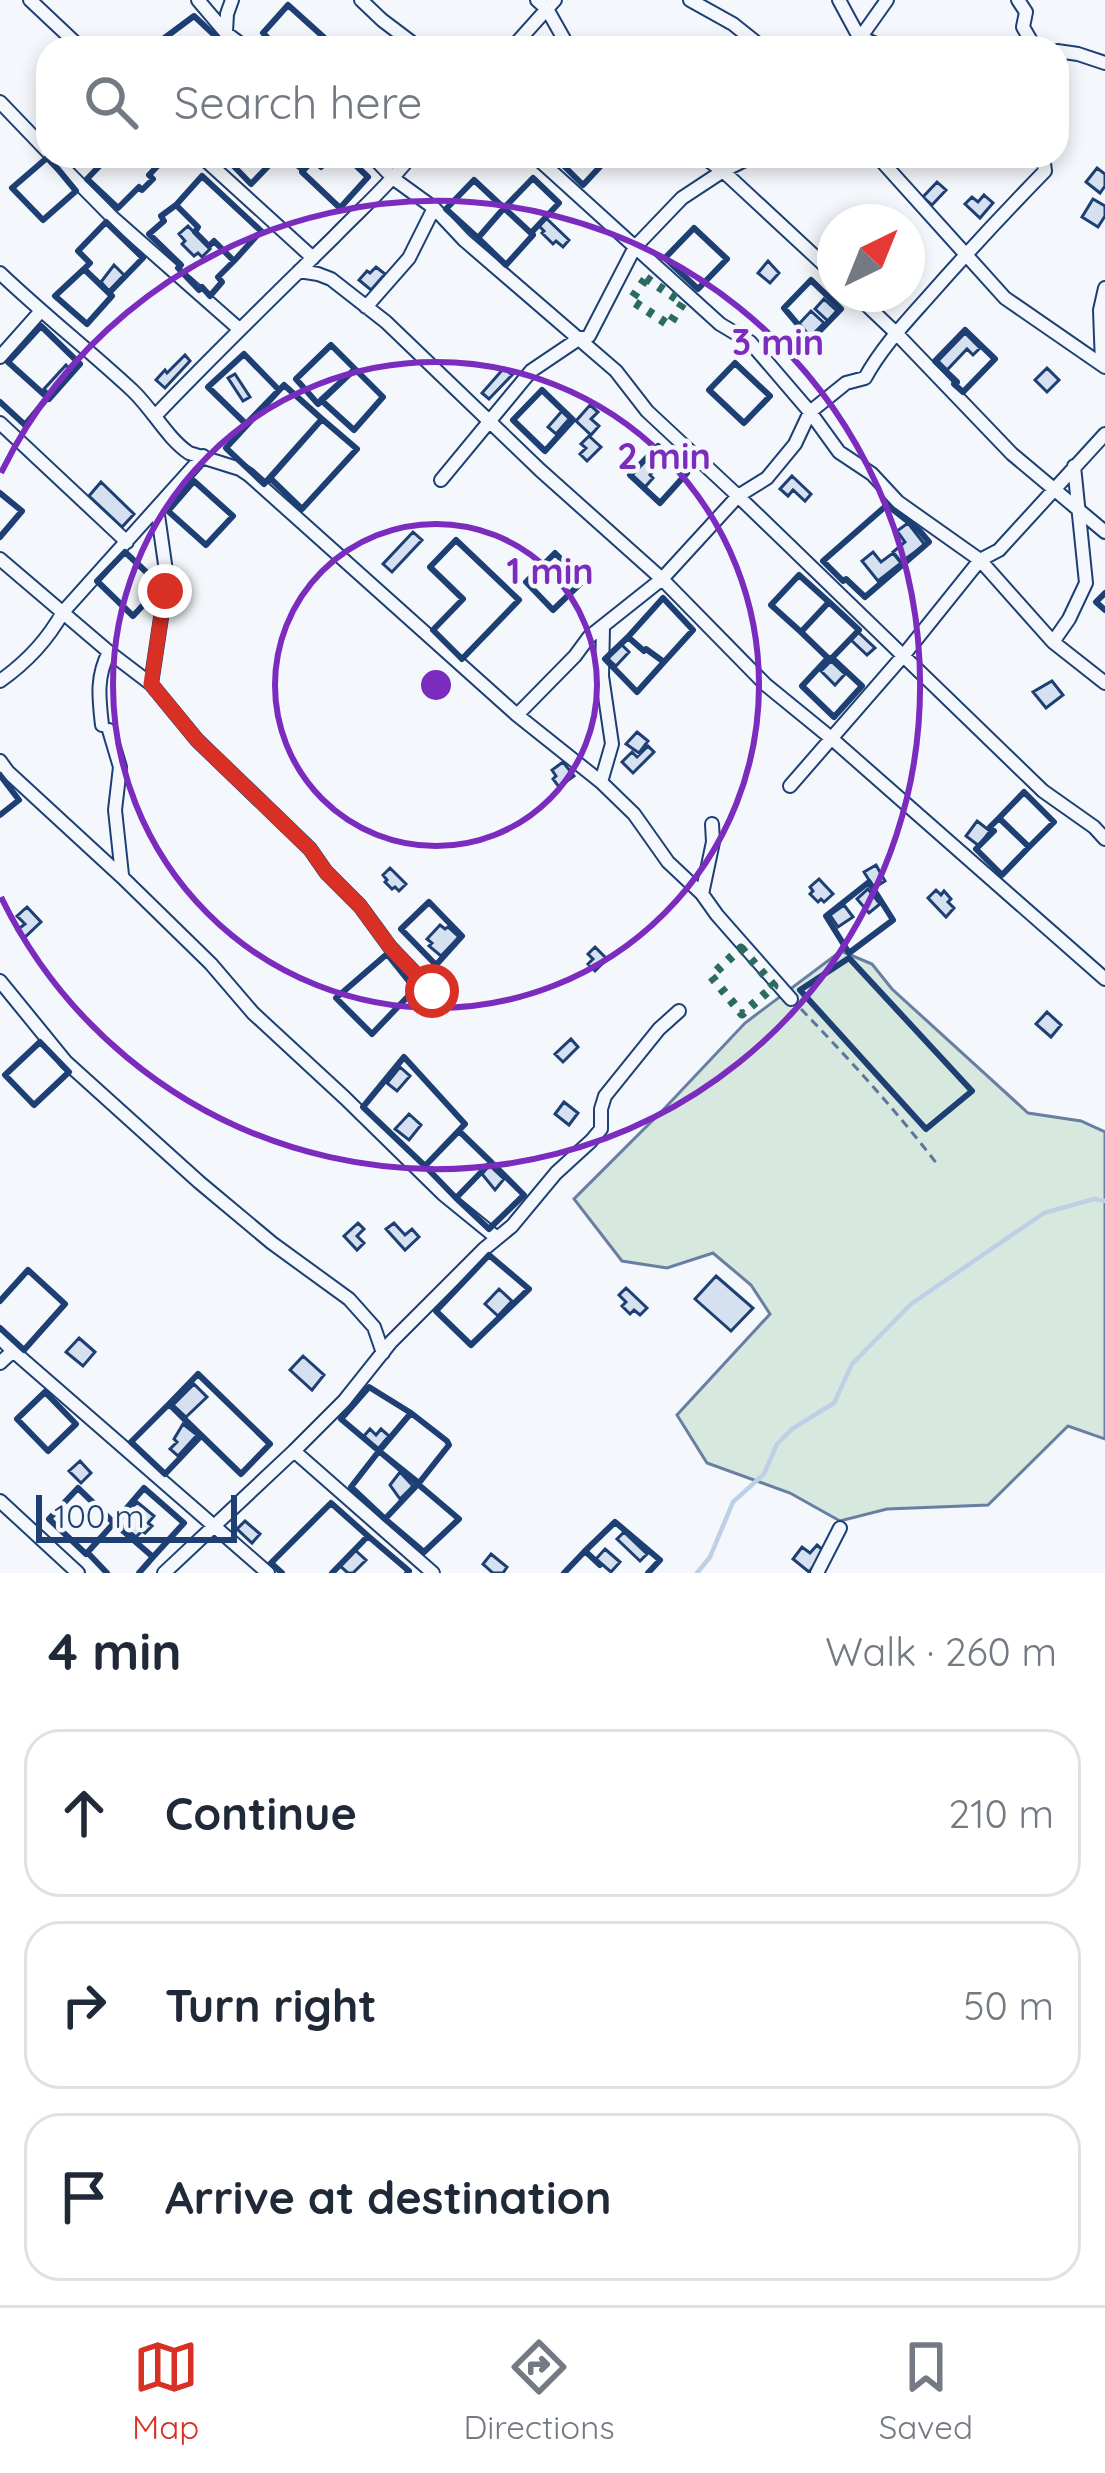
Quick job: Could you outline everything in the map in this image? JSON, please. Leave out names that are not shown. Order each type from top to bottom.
[{"type":"street","points":[[30,0],[68,36]]},
{"type":"street","points":[[198,0],[230,36]]},
{"type":"street","points":[[226,33],[232,0]]},
{"type":"street","points":[[362,0],[403,36]]},
{"type":"street","points":[[690,0],[747,36]]},
{"type":"street","points":[[839,0],[853,36]]},
{"type":"street","points":[[861,36],[886,0]]},
{"type":"street","points":[[1018,0],[1026,11],[1023,27],[1028,36]]},
{"type":"street","points":[[521,36],[546,3],[563,36]]},
{"type":"street","points":[[1069,53],[1105,63]]},
{"type":"street","points":[[0,102],[36,139]]},
{"type":"street","points":[[64,168],[238,328]]},
{"type":"street","points":[[214,168],[313,257]]},
{"type":"street","points":[[384,168],[616,371],[647,411],[1043,791],[1105,839]]},
{"type":"street","points":[[156,415],[402,168]]},
{"type":"street","points":[[548,168],[720,324],[750,342],[811,412],[838,452],[980,560],[1053,642],[1105,683]]},
{"type":"street","points":[[719,168],[817,258]]},
{"type":"street","points":[[441,480],[531,371],[590,336],[634,247],[682,198],[729,168]]},
{"type":"street","points":[[889,168],[1005,298],[1103,365]]},
{"type":"street","points":[[517,715],[582,644],[662,579],[738,496],[767,478],[795,444],[811,412],[846,382],[865,378],[896,333],[1045,168]]},
{"type":"street","points":[[366,307],[409,258],[434,208]]},
{"type":"street","points":[[299,271],[331,279],[386,322],[662,579],[766,685],[1105,979]]},
{"type":"street","points":[[0,274],[133,391],[182,448],[249,475],[517,715],[601,782],[634,814],[668,862],[702,894],[791,999]]},
{"type":"street","points":[[1103,365],[1100,310],[1105,288]]},
{"type":"street","points":[[0,358],[40,311]]},
{"type":"street","points":[[874,312],[985,427],[1105,532]]},
{"type":"street","points":[[0,423],[127,542]]},
{"type":"street","points":[[790,786],[980,560],[998,550],[1105,434]]},
{"type":"street","points":[[0,681],[24,664],[63,612],[203,456]]},
{"type":"street","points":[[1053,642],[1086,583],[1074,466]]},
{"type":"street","points":[[151,684],[167,578],[157,508]]},
{"type":"street","points":[[0,559],[151,684],[197,740],[310,849],[432,991]]},
{"type":"street","points":[[601,782],[612,744],[602,676],[603,627]]},
{"type":"street","points":[[109,652],[98,685],[105,728],[120,767],[115,810],[122,877]]},
{"type":"street","points":[[0,761],[211,964],[254,1013],[443,1194],[497,1238]]},
{"type":"street","points":[[1094,827],[1105,814]]},
{"type":"street","points":[[702,894],[712,824]]},
{"type":"street","points":[[0,981],[66,1062],[199,1182],[349,1299],[374,1327],[383,1353]]},
{"type":"street","points":[[0,1013],[14,1000]]},
{"type":"street","points":[[164,1573],[344,1401],[383,1353],[591,1141],[601,1129],[605,1096],[679,1011]]},
{"type":"street","points":[[0,1338],[268,1573]]},
{"type":"street","points":[[0,1363],[14,1351]]},
{"type":"street","points":[[294,1451],[433,1573]]},
{"type":"street","points":[[0,1501],[78,1573]]},
{"type":"street","points":[[817,1573],[840,1528]]},
{"type":"path","points":[[791,999],[849,1057],[937,1164]]},
{"type":"shaded area","points":[[841,951],[872,964],[892,989],[1028,1113],[1081,1121],[1105,1132],[1105,1439],[1068,1426],[988,1505],[887,1509],[840,1521],[790,1493],[707,1463],[677,1415],[770,1314],[751,1285],[713,1253],[667,1268],[622,1261],[574,1199],[745,1023]]},
{"type":"building","points":[[1097,168],[1105,174],[1100,193],[1086,182]]},
{"type":"building","points":[[937,182],[946,190],[932,205],[923,197]]},
{"type":"building","points":[[984,195],[993,203],[980,218],[965,204],[972,197],[978,202]]},
{"type":"building","points":[[1093,199],[1105,206],[1098,227],[1082,217]]},
{"type":"building","points":[[546,218],[569,240],[563,247],[542,233],[539,226]]},
{"type":"building","points":[[188,226],[210,249],[202,257],[182,244],[185,241],[179,234]]},
{"type":"building","points":[[768,261],[779,273],[770,283],[758,273]]},
{"type":"building","points":[[114,265],[124,275],[109,291],[101,282]]},
{"type":"building","points":[[376,267],[385,274],[371,290],[359,280]]},
{"type":"building","points":[[811,311],[824,323],[810,337],[798,325]]},
{"type":"building","points":[[965,333],[980,348],[973,355],[967,349],[947,370],[938,361]]},
{"type":"building","points":[[185,355],[190,361],[165,388],[156,380]]},
{"type":"building","points":[[66,365],[72,371],[63,373],[67,377],[50,395],[44,389]]},
{"type":"building","points":[[504,368],[512,375],[489,399],[482,393]]},
{"type":"building","points":[[1047,368],[1059,380],[1047,392],[1035,380]]},
{"type":"building","points":[[235,374],[250,397],[243,401],[228,378]]},
{"type":"building","points":[[590,405],[598,412],[591,419],[599,426],[591,435],[576,421]]},
{"type":"building","points":[[562,411],[570,418],[556,434],[548,427]]},
{"type":"building","points":[[589,436],[601,447],[587,461],[580,454]]},
{"type":"building","points":[[653,451],[661,458],[645,487],[632,475]]},
{"type":"building","points":[[792,476],[811,494],[805,501],[793,490],[788,496],[780,489]]},
{"type":"building","points":[[101,482],[134,514],[122,527],[89,496]]},
{"type":"building","points":[[908,523],[925,545],[901,562],[893,552],[905,542],[897,531]]},
{"type":"building","points":[[413,532],[422,540],[392,572],[383,564]]},
{"type":"building","points":[[873,552],[881,562],[893,553],[901,563],[878,581],[862,561]]},
{"type":"building","points":[[858,632],[875,648],[867,655],[851,640]]},
{"type":"building","points":[[621,644],[629,652],[616,666],[607,658]]},
{"type":"building","points":[[831,661],[845,674],[835,685],[821,671]]},
{"type":"building","points":[[1052,681],[1063,695],[1046,708],[1033,692]]},
{"type":"building","points":[[637,732],[648,741],[639,753],[626,744]]},
{"type":"building","points":[[648,746],[654,752],[633,773],[622,762],[632,752],[637,757]]},
{"type":"building","points":[[563,762],[574,776],[559,787],[552,770]]},
{"type":"building","points":[[977,821],[990,831],[979,846],[966,836]]},
{"type":"building","points":[[876,865],[885,881],[874,888],[864,872]]},
{"type":"building","points":[[390,868],[406,884],[399,891],[385,882],[383,875]]},
{"type":"building","points":[[819,879],[833,894],[824,902],[810,894],[810,887]]},
{"type":"building","points":[[868,889],[880,904],[869,913],[857,899]]},
{"type":"building","points":[[936,890],[951,899],[948,902],[954,908],[946,917],[928,898]]},
{"type":"building","points":[[844,905],[853,917],[838,927],[830,915]]},
{"type":"building","points":[[27,907],[41,922],[24,938],[17,930],[25,924],[17,916]]},
{"type":"building","points":[[440,925],[459,937],[441,956],[427,939]]},
{"type":"building","points":[[595,947],[607,959],[595,971],[588,964],[593,959],[588,954]]},
{"type":"building","points":[[1047,1012],[1061,1025],[1051,1037],[1036,1024]]},
{"type":"building","points":[[571,1039],[578,1047],[563,1062],[555,1054]]},
{"type":"building","points":[[400,1067],[410,1076],[397,1091],[387,1083]]},
{"type":"building","points":[[564,1102],[578,1113],[569,1125],[555,1114]]},
{"type":"building","points":[[409,1114],[421,1125],[409,1140],[395,1129]]},
{"type":"building","points":[[489,1165],[504,1179],[495,1190],[482,1174]]},
{"type":"building","points":[[358,1223],[364,1229],[357,1236],[364,1243],[357,1250],[344,1236]]},
{"type":"building","points":[[394,1223],[405,1235],[412,1229],[419,1237],[405,1250],[386,1229]]},
{"type":"building","points":[[716,1276],[753,1308],[731,1331],[695,1299]]},
{"type":"building","points":[[626,1288],[647,1308],[640,1315],[622,1306],[626,1302],[619,1295]]},
{"type":"building","points":[[499,1289],[512,1301],[498,1316],[485,1304]]},
{"type":"building","points":[[79,1338],[95,1352],[83,1366],[66,1352]]},
{"type":"building","points":[[303,1356],[324,1375],[312,1390],[290,1370]]},
{"type":"building","points":[[194,1384],[207,1397],[186,1417],[173,1405]]},
{"type":"building","points":[[183,1424],[197,1435],[178,1456],[170,1449]]},
{"type":"building","points":[[370,1429],[376,1435],[381,1429],[389,1436],[378,1449],[364,1436]]},
{"type":"building","points":[[80,1461],[91,1473],[81,1483],[69,1471]]},
{"type":"building","points":[[400,1472],[413,1486],[400,1499],[390,1485]]},
{"type":"building","points":[[137,1502],[154,1516],[148,1523],[152,1526],[136,1537],[119,1523]]},
{"type":"building","points":[[245,1521],[260,1534],[252,1543],[237,1529]]},
{"type":"building","points":[[624,1532],[647,1554],[640,1561],[617,1539]]},
{"type":"building","points":[[817,1545],[825,1552],[809,1572],[793,1559],[802,1547],[810,1553]]},
{"type":"building","points":[[605,1549],[620,1562],[611,1572],[596,1559]]},
{"type":"building","points":[[355,1550],[366,1560],[348,1573],[340,1566]]},
{"type":"building","points":[[491,1554],[507,1567],[503,1573],[493,1573],[483,1564]]},
{"type":"waterway","points":[[697,1573],[710,1557],[733,1502],[764,1474],[777,1444],[834,1403],[852,1364],[911,1304],[1044,1213],[1094,1199],[1105,1201]]},
{"type":"hedge","points":[[646,278],[683,303],[669,325],[631,300],[646,278]]},
{"type":"hedge","points":[[741,948],[774,986],[742,1014],[711,976],[741,948]]},
{"type":"wall","points":[[266,36],[263,33],[288,5],[322,36]]},
{"type":"wall","points":[[167,36],[194,16],[215,36]]},
{"type":"wall","points":[[36,167],[12,188],[43,220],[76,191],[57,168]]},
{"type":"wall","points":[[98,168],[87,179],[118,208],[153,179],[149,175],[156,168]]},
{"type":"wall","points":[[236,168],[251,184],[266,168]]},
{"type":"wall","points":[[306,168],[302,172],[340,208],[368,177],[359,168]]},
{"type":"wall","points":[[566,168],[583,185],[599,168]]},
{"type":"wall","points":[[202,176],[261,231],[234,261],[214,241],[209,246],[176,205],[202,176]]},
{"type":"wall","points":[[533,178],[559,203],[531,233],[504,208],[533,178]]},
{"type":"wall","points":[[474,180],[504,208],[478,238],[446,209],[474,180]]},
{"type":"wall","points":[[176,205],[209,246],[214,241],[234,261],[218,277],[222,282],[210,296],[202,287],[199,290],[149,234],[176,205]]},
{"type":"wall","points":[[504,208],[533,235],[506,265],[478,238],[504,208]]},
{"type":"wall","points":[[106,222],[143,258],[109,293],[84,269],[90,263],[78,251],[106,222]]},
{"type":"wall","points":[[694,228],[727,259],[698,289],[665,258],[694,228]]},
{"type":"wall","points":[[84,269],[112,296],[87,324],[55,296],[84,269]]},
{"type":"wall","points":[[811,280],[841,309],[811,340],[784,308],[811,280]]},
{"type":"wall","points":[[41,326],[80,364],[49,399],[8,362],[41,326]]},
{"type":"wall","points":[[965,330],[995,359],[963,392],[935,361],[965,330]]},
{"type":"wall","points":[[331,345],[355,369],[318,404],[296,379],[331,345]]},
{"type":"wall","points":[[244,354],[279,390],[246,424],[208,387],[244,354]]},
{"type":"wall","points":[[735,363],[770,396],[744,423],[709,390],[735,363]]},
{"type":"wall","points":[[355,369],[383,397],[354,430],[321,400],[355,369]]},
{"type":"wall","points":[[284,385],[322,419],[264,484],[226,448],[284,385]]},
{"type":"wall","points":[[542,390],[573,420],[545,451],[513,420],[542,390]]},
{"type":"wall","points":[[0,402],[25,425],[48,397]]},
{"type":"wall","points":[[322,419],[357,449],[302,509],[270,478],[322,419]]},
{"type":"wall","points":[[658,446],[687,473],[660,503],[630,475],[658,446]]},
{"type":"wall","points":[[194,481],[233,516],[206,545],[168,511],[194,481]]},
{"type":"wall","points":[[0,493],[22,511],[0,537]]},
{"type":"wall","points":[[887,505],[929,542],[865,597],[823,561],[887,505]]},
{"type":"wall","points":[[456,540],[519,600],[462,659],[433,630],[463,599],[430,567],[456,540]]},
{"type":"wall","points":[[125,552],[161,586],[133,616],[97,581],[125,552]]},
{"type":"wall","points":[[555,553],[583,581],[553,610],[526,582],[555,553]]},
{"type":"wall","points":[[799,575],[829,602],[801,632],[771,605],[799,575]]},
{"type":"wall","points":[[1105,593],[1096,602],[1105,610]]},
{"type":"wall","points":[[663,598],[693,630],[664,662],[628,637],[663,598]]},
{"type":"wall","points":[[829,602],[859,630],[830,660],[801,632],[829,602]]},
{"type":"wall","points":[[628,637],[664,662],[637,692],[605,659],[628,637]]},
{"type":"wall","points":[[828,658],[862,686],[834,717],[802,686],[828,658]]},
{"type":"wall","points":[[0,775],[19,800],[0,815]]},
{"type":"wall","points":[[1024,792],[1054,822],[1029,847],[999,818],[1024,792]]},
{"type":"wall","points":[[999,818],[1029,847],[1002,875],[976,849],[994,831],[990,827],[999,818]]},
{"type":"wall","points":[[869,882],[893,920],[849,953],[826,916],[869,882]]},
{"type":"wall","points":[[429,902],[462,936],[436,965],[401,929],[429,902]]},
{"type":"wall","points":[[387,954],[415,989],[372,1034],[336,998],[387,954]]},
{"type":"wall","points":[[849,958],[972,1091],[926,1129],[800,990],[849,958]]},
{"type":"wall","points":[[40,1042],[69,1072],[34,1105],[5,1075],[40,1042]]},
{"type":"wall","points":[[404,1057],[465,1124],[425,1166],[363,1107],[404,1057]]},
{"type":"wall","points":[[459,1131],[491,1162],[456,1198],[425,1166],[459,1131]]},
{"type":"wall","points":[[491,1162],[524,1195],[489,1229],[456,1198],[491,1162]]},
{"type":"wall","points":[[489,1255],[529,1289],[471,1345],[436,1311],[489,1255]]},
{"type":"wall","points":[[0,1301],[28,1270],[65,1304],[24,1350],[0,1328]]},
{"type":"wall","points":[[198,1374],[270,1444],[241,1474],[169,1404],[198,1374]]},
{"type":"wall","points":[[369,1387],[411,1413],[379,1451],[341,1419],[369,1387]]},
{"type":"wall","points":[[45,1392],[76,1424],[48,1451],[17,1419],[45,1392]]},
{"type":"wall","points":[[169,1404],[201,1436],[165,1474],[131,1442],[169,1404]]},
{"type":"wall","points":[[419,1483],[385,1519],[424,1552],[459,1519],[379,1451],[411,1413],[449,1445],[419,1483]]},
{"type":"wall","points":[[379,1451],[419,1483],[385,1519],[351,1487],[379,1451]]},
{"type":"wall","points":[[78,1488],[114,1523],[86,1554],[49,1519],[78,1488]]},
{"type":"wall","points":[[144,1488],[184,1523],[153,1557],[114,1523],[144,1488]]},
{"type":"wall","points":[[282,1573],[271,1563],[331,1503],[368,1536],[332,1573]]},
{"type":"wall","points":[[600,1565],[585,1551],[615,1522],[660,1560],[648,1573]]},
{"type":"wall","points":[[365,1539],[368,1536],[407,1573]]},
{"type":"wall","points":[[564,1573],[585,1551],[589,1555]]},
{"type":"wall","points":[[88,1553],[107,1573]]},
{"type":"wall","points":[[139,1573],[151,1556]]},
{"type":"route","points":[[165,591],[151,684],[197,740],[310,849],[432,991]]}]
